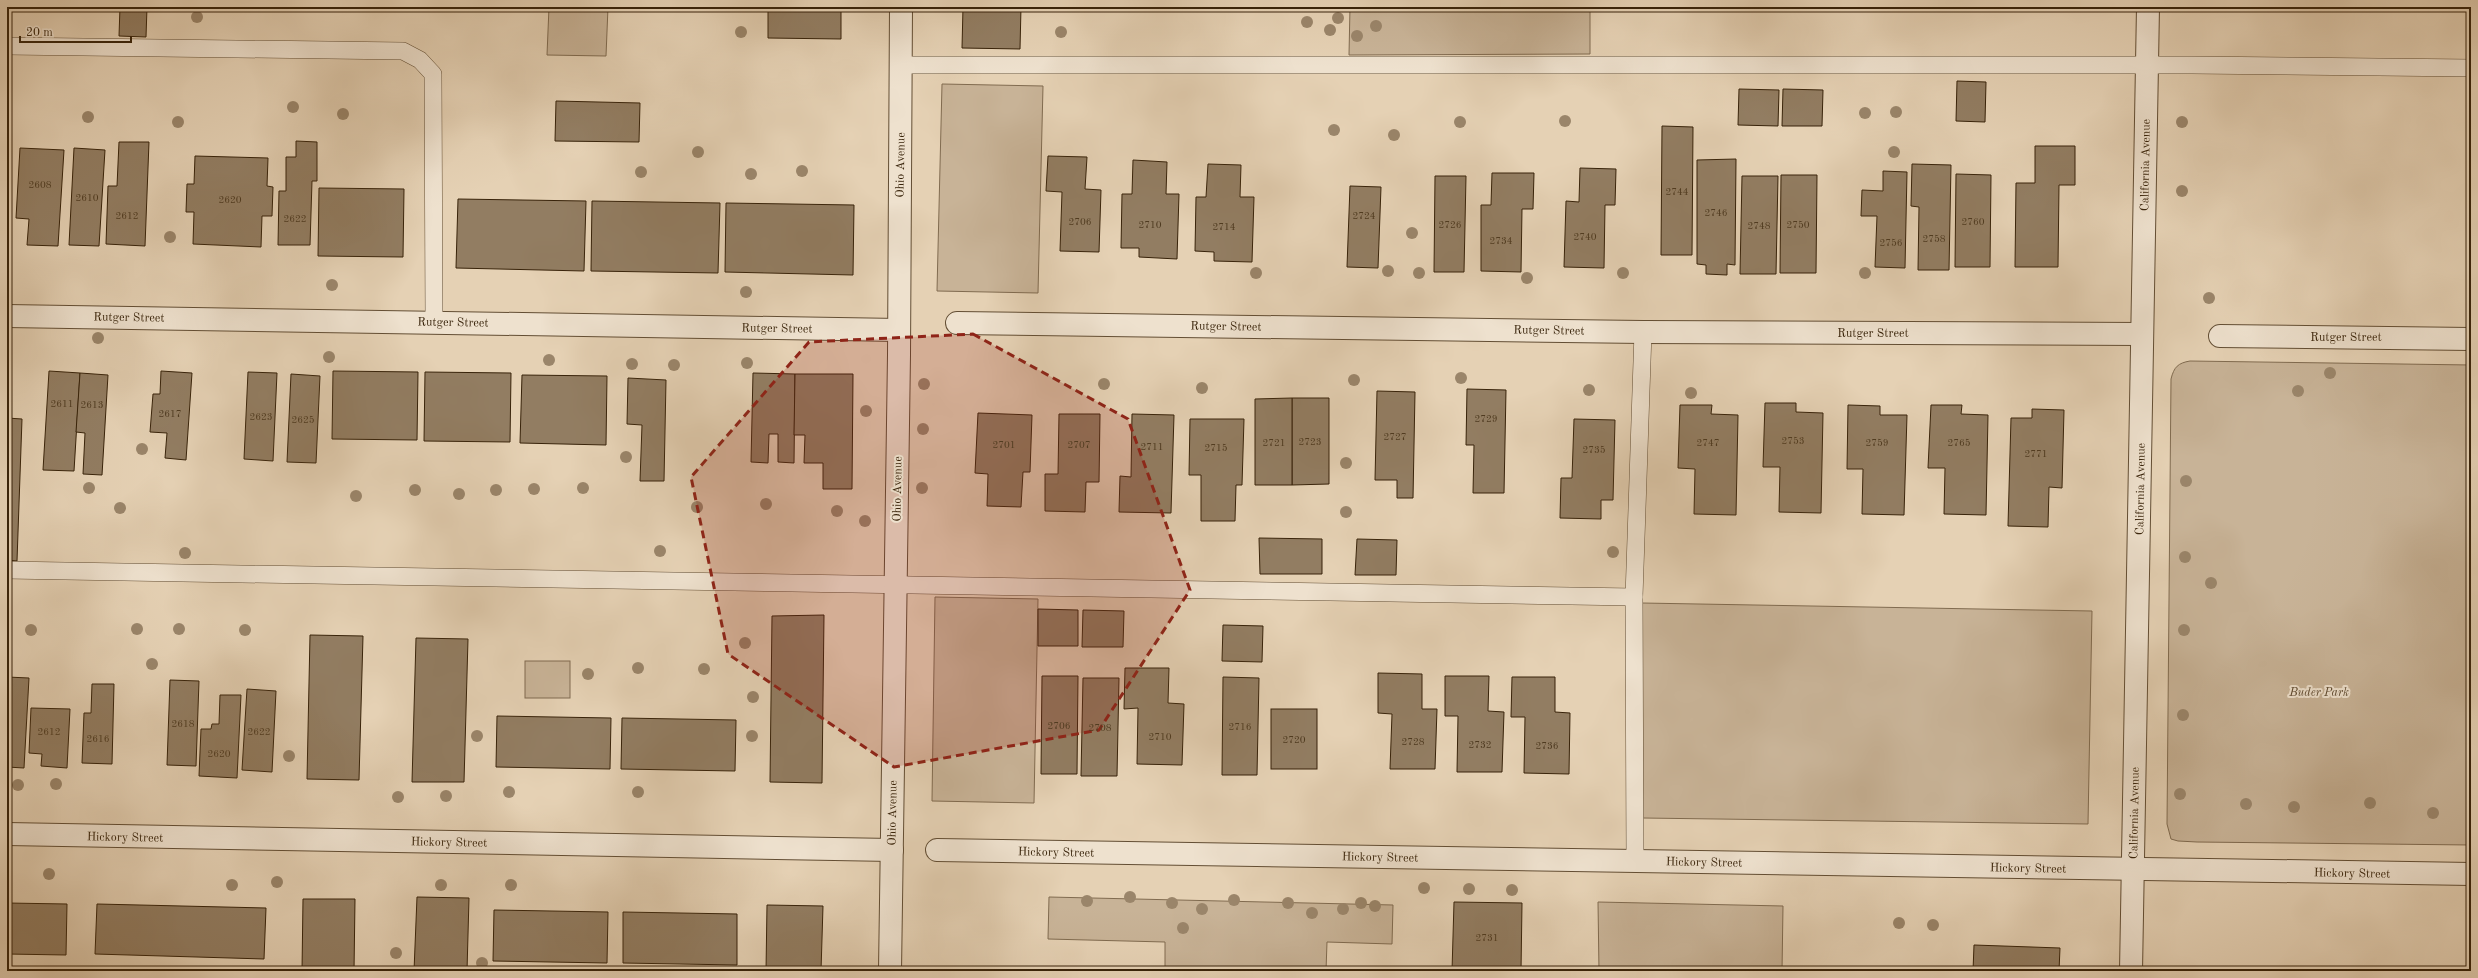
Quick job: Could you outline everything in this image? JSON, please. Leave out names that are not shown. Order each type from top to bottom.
[{"type":"street","name":"Ohio Avenue","points":[[890,971],[902,7]]},
{"type":"street","name":"California Avenue","points":[[2132,971],[2148,7]]},
{"type":"street","name":"Rutger Street","points":[[7,316],[434,321],[899,330]]},
{"type":"street","name":"Rutger Street","points":[[957,323],[1643,332],[2142,334]]},
{"type":"street","name":"Rutger Street","points":[[2220,336],[2471,338]]},
{"type":"street","name":"Hickory Street","points":[[7,834],[892,850]]},
{"type":"street","name":"Hickory Street","points":[[937,850],[2471,874]]},
{"type":"lane","points":[[7,46],[403,51],[420,60],[433,74],[434,321]]},
{"type":"lane","points":[[901,65],[2146,66],[2471,68]]},
{"type":"lane","points":[[1635,861],[1634,598],[1643,332]]},
{"type":"lane","points":[[7,570],[1634,598]]},
{"type":"highlighted area","points":[[973,334],[1128,419],[1190,590],[1099,730],[894,767],[728,654],[691,477],[809,342]]},
{"type":"green space","points":[[549,7],[608,7],[606,56],[547,55]]},
{"type":"green space","points":[[1350,7],[1590,7],[1590,54],[1349,55]]},
{"type":"green space","points":[[942,84],[1043,86],[1038,293],[937,291]]},
{"type":"green space","name":"Buder Park","points":[[2190,361],[2471,365],[2471,845],[2197,842],[2171,839],[2167,824],[2171,379],[2177,366]]},
{"type":"green space","points":[[935,597],[1038,599],[1034,803],[932,801]]},
{"type":"green space","points":[[1642,603],[2092,611],[2088,824],[1643,818]]},
{"type":"green space","points":[[525,661],[570,661],[570,698],[525,698]]},
{"type":"green space","points":[[1049,897],[1393,905],[1392,944],[1327,942],[1326,971],[1165,971],[1165,942],[1048,939]]},
{"type":"green space","points":[[1598,902],[1783,906],[1782,971],[1599,971]]},
{"type":"building","points":[[120,7],[147,7],[146,37],[119,36]]},
{"type":"building","points":[[768,7],[841,7],[841,39],[768,38]]},
{"type":"building","points":[[963,7],[1021,7],[1020,49],[962,48]]},
{"type":"building","points":[[1957,81],[1986,82],[1985,122],[1956,121]]},
{"type":"building","points":[[1739,89],[1779,90],[1778,126],[1738,125]]},
{"type":"building","points":[[1783,89],[1823,90],[1822,126],[1782,126]]},
{"type":"building","points":[[556,101],[640,103],[639,142],[555,141]]},
{"type":"building","points":[[1662,126],[1693,127],[1692,255],[1661,255]]},
{"type":"building","points":[[296,141],[317,142],[317,181],[312,181],[310,245],[278,245],[279,191],[286,191],[286,157],[296,157]]},
{"type":"building","points":[[119,142],[149,142],[145,246],[106,244],[108,186],[117,186]]},
{"type":"building","points":[[2035,146],[2075,146],[2075,185],[2059,185],[2058,267],[2015,267],[2016,183],[2035,183]]},
{"type":"building","points":[[20,148],[64,150],[58,246],[27,245],[29,219],[16,218]]},
{"type":"building","points":[[74,148],[105,150],[99,246],[69,245]]},
{"type":"building","points":[[195,156],[268,158],[267,186],[273,187],[272,216],[262,216],[261,247],[193,244],[194,212],[186,212],[187,184],[194,184]]},
{"type":"building","points":[[1048,156],[1087,157],[1085,189],[1101,190],[1099,252],[1060,251],[1062,192],[1046,191]]},
{"type":"building","points":[[1736,159],[1735,265],[1727,264],[1727,275],[1706,274],[1706,265],[1697,264],[1697,160]]},
{"type":"building","points":[[1133,160],[1167,162],[1166,194],[1179,194],[1177,259],[1139,257],[1139,248],[1121,248],[1122,194],[1132,194]]},
{"type":"building","points":[[1208,164],[1241,165],[1240,197],[1254,197],[1252,262],[1214,261],[1214,252],[1195,251],[1196,197],[1206,197]]},
{"type":"building","points":[[1912,164],[1951,165],[1949,270],[1918,270],[1919,207],[1911,206]]},
{"type":"building","points":[[1580,168],[1616,169],[1615,205],[1605,205],[1604,268],[1564,267],[1566,201],[1579,202]]},
{"type":"building","points":[[1883,171],[1907,172],[1905,268],[1875,267],[1877,216],[1861,216],[1862,190],[1883,191]]},
{"type":"building","points":[[1492,173],[1534,173],[1533,209],[1522,209],[1521,272],[1481,271],[1481,205],[1491,205]]},
{"type":"building","points":[[1956,174],[1991,175],[1990,267],[1955,267]]},
{"type":"building","points":[[1781,175],[1817,175],[1816,273],[1780,273]]},
{"type":"building","points":[[1435,176],[1466,176],[1464,272],[1434,272]]},
{"type":"building","points":[[1742,176],[1778,176],[1776,274],[1740,274]]},
{"type":"building","points":[[1350,186],[1381,187],[1378,268],[1347,267]]},
{"type":"building","points":[[319,188],[404,189],[403,257],[318,256]]},
{"type":"building","points":[[458,199],[586,201],[584,271],[456,268]]},
{"type":"building","points":[[592,201],[720,203],[718,273],[591,271]]},
{"type":"building","points":[[726,203],[854,205],[853,275],[725,272]]},
{"type":"building","points":[[7,364],[10,364],[8,410],[7,410]]},
{"type":"building","points":[[49,371],[80,373],[74,471],[43,470]]},
{"type":"building","points":[[161,371],[192,373],[186,460],[165,458],[167,433],[150,432],[153,394],[160,394]]},
{"type":"building","points":[[333,371],[418,372],[417,440],[332,439]]},
{"type":"building","points":[[248,372],[277,373],[273,461],[244,459]]},
{"type":"building","points":[[425,372],[511,373],[510,442],[424,441]]},
{"type":"building","points":[[80,373],[108,375],[102,475],[83,474],[85,433],[76,432]]},
{"type":"building","points":[[753,373],[795,374],[794,463],[778,462],[778,434],[769,434],[768,463],[751,462]]},
{"type":"building","points":[[291,374],[320,376],[316,463],[287,462]]},
{"type":"building","points":[[795,374],[853,374],[852,489],[823,489],[823,463],[804,463],[805,435],[794,435]]},
{"type":"building","points":[[522,375],[607,376],[606,445],[520,443]]},
{"type":"building","points":[[628,378],[666,380],[664,481],[640,481],[642,425],[627,424]]},
{"type":"building","points":[[1467,389],[1506,390],[1504,493],[1473,493],[1474,445],[1466,445]]},
{"type":"building","points":[[1377,391],[1415,392],[1413,498],[1397,498],[1397,480],[1375,480]]},
{"type":"building","points":[[1292,398],[1329,398],[1329,484],[1292,485]]},
{"type":"building","points":[[1292,398],[1292,485],[1255,485],[1255,399]]},
{"type":"building","points":[[1765,403],[1796,403],[1796,412],[1823,413],[1821,513],[1779,512],[1780,467],[1763,467]]},
{"type":"building","points":[[1680,405],[1712,405],[1711,414],[1738,415],[1736,515],[1694,514],[1695,469],[1678,468]]},
{"type":"building","points":[[1848,405],[1880,406],[1880,415],[1907,415],[1904,515],[1862,514],[1863,469],[1847,469]]},
{"type":"building","points":[[1931,405],[1962,405],[1961,414],[1988,415],[1986,515],[1944,514],[1945,468],[1928,468]]},
{"type":"building","points":[[2032,409],[2064,410],[2062,488],[2049,487],[2048,527],[2008,526],[2011,418],[2032,418]]},
{"type":"building","points":[[978,413],[1032,415],[1030,472],[1023,472],[1021,507],[987,506],[988,474],[975,473]]},
{"type":"building","points":[[1059,414],[1100,414],[1099,482],[1086,482],[1085,512],[1045,511],[1045,474],[1058,474]]},
{"type":"building","points":[[1132,414],[1174,415],[1171,513],[1119,512],[1120,476],[1131,477]]},
{"type":"building","points":[[7,418],[22,419],[17,561],[7,560]]},
{"type":"building","points":[[1190,419],[1244,419],[1242,485],[1236,485],[1235,521],[1201,521],[1201,475],[1189,475]]},
{"type":"building","points":[[1574,419],[1615,420],[1613,500],[1601,500],[1601,519],[1560,518],[1561,478],[1572,478]]},
{"type":"building","points":[[1259,538],[1322,539],[1322,574],[1260,574]]},
{"type":"building","points":[[1357,539],[1397,540],[1396,575],[1355,575]]},
{"type":"building","points":[[1038,609],[1078,610],[1078,646],[1038,646]]},
{"type":"building","points":[[1083,610],[1124,611],[1123,647],[1082,647]]},
{"type":"building","points":[[824,615],[822,783],[770,782],[772,616]]},
{"type":"building","points":[[1223,625],[1263,626],[1262,662],[1222,661]]},
{"type":"building","points":[[310,635],[363,636],[359,780],[307,779]]},
{"type":"building","points":[[416,638],[468,639],[464,782],[412,782]]},
{"type":"building","points":[[1125,668],[1169,668],[1168,703],[1184,704],[1182,765],[1137,764],[1138,708],[1124,709]]},
{"type":"building","points":[[1378,673],[1422,674],[1422,709],[1437,709],[1435,769],[1390,769],[1392,714],[1378,713]]},
{"type":"building","points":[[1042,676],[1078,676],[1077,774],[1041,774]]},
{"type":"building","points":[[1445,676],[1489,676],[1488,711],[1504,712],[1502,772],[1457,772],[1458,716],[1445,716]]},
{"type":"building","points":[[7,677],[29,678],[24,768],[7,767]]},
{"type":"building","points":[[1223,677],[1259,678],[1257,775],[1222,775]]},
{"type":"building","points":[[1512,677],[1555,677],[1555,712],[1570,713],[1569,774],[1524,773],[1525,717],[1511,717]]},
{"type":"building","points":[[1083,678],[1119,678],[1117,776],[1081,776]]},
{"type":"building","points":[[170,680],[199,681],[196,766],[167,765]]},
{"type":"building","points":[[92,684],[114,684],[112,764],[82,763],[84,713],[91,713]]},
{"type":"building","points":[[247,689],[276,691],[272,772],[242,770]]},
{"type":"building","points":[[220,695],[241,695],[237,778],[199,776],[201,729],[211,729],[212,724],[219,724]]},
{"type":"building","points":[[31,708],[70,709],[67,768],[41,766],[42,754],[29,753]]},
{"type":"building","points":[[1271,709],[1317,709],[1317,769],[1271,769]]},
{"type":"building","points":[[497,716],[611,718],[610,769],[496,767]]},
{"type":"building","points":[[622,718],[736,720],[735,771],[621,769]]},
{"type":"building","points":[[417,897],[469,898],[467,971],[414,971]]},
{"type":"building","points":[[303,899],[355,899],[354,971],[302,971]]},
{"type":"building","points":[[1454,902],[1522,903],[1521,971],[1452,971]]},
{"type":"building","points":[[7,903],[67,904],[66,955],[7,954]]},
{"type":"building","points":[[97,904],[266,908],[264,959],[95,954]]},
{"type":"building","points":[[767,905],[823,906],[821,971],[766,971]]},
{"type":"building","points":[[494,910],[608,912],[607,963],[493,961]]},
{"type":"building","points":[[623,912],[737,914],[737,965],[623,963]]},
{"type":"building","points":[[1974,945],[2060,948],[2059,971],[1973,971]]}]
